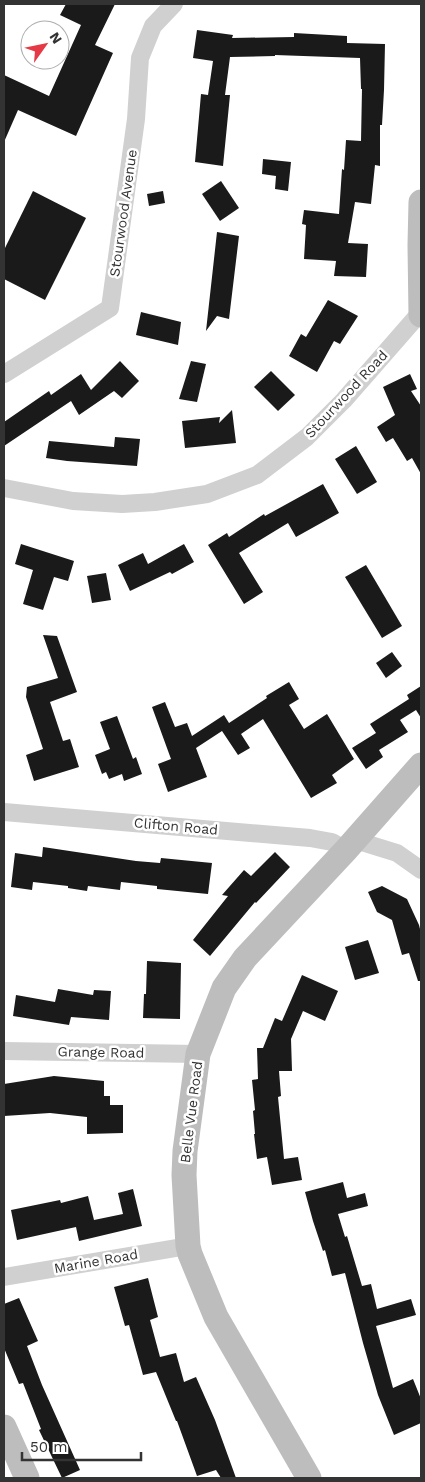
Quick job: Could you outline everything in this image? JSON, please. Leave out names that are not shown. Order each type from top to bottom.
[{"type":"main road","points":[[421,202],[421,314]]},
{"type":"main road","name":"Belle Vue Road","points":[[308,1478],[216,1317],[188,1246],[184,1175],[185,1151],[198,1054],[224,988],[245,958],[351,845],[421,765]]},
{"type":"main road","points":[[4,1427],[27,1478]]},
{"type":"street","name":"Stourwood Avenue","points":[[4,374],[110,308],[136,119],[140,58],[153,26],[174,4]]},
{"type":"street","name":"Stourwood Road","points":[[4,488],[73,501],[122,504],[146,503],[207,494],[257,475],[307,437],[344,400],[421,314]]},
{"type":"street","name":"Clifton Road","points":[[4,812],[310,838],[398,853],[421,870]]},
{"type":"street","name":"Grange Road","points":[[4,1050],[198,1054]]},
{"type":"street","name":"Marine Road","points":[[4,1277],[188,1246]]},
{"type":"building","points":[[66,4],[115,4],[95,45],[113,53],[76,136],[18,110],[4,142],[4,75],[49,96],[61,70],[70,70],[70,49],[81,25],[60,15]]},
{"type":"building","points":[[197,30],[233,35],[232,38],[294,37],[294,33],[347,36],[347,43],[385,44],[382,125],[380,125],[380,166],[375,165],[371,204],[355,202],[348,243],[368,244],[366,277],[334,276],[336,261],[304,259],[306,225],[302,224],[304,210],[339,214],[346,140],[361,141],[362,89],[360,58],[275,55],[230,57],[225,95],[230,95],[223,166],[195,162],[201,94],[208,95],[213,61],[193,58]]},
{"type":"building","points":[[263,159],[291,162],[288,191],[275,189],[276,176],[262,174]]},
{"type":"building","points":[[221,181],[239,208],[220,221],[202,194]]},
{"type":"building","points":[[33,191],[86,218],[45,300],[4,279],[4,250]]},
{"type":"building","points":[[163,191],[165,203],[149,206],[147,194]]},
{"type":"building","points":[[217,232],[239,236],[229,319],[217,316],[206,331]]},
{"type":"building","points":[[328,300],[358,316],[340,344],[334,341],[317,372],[289,356],[301,334],[306,337]]},
{"type":"building","points":[[141,312],[181,322],[178,345],[136,335]]},
{"type":"building","points":[[120,361],[139,381],[122,398],[114,391],[79,415],[71,401],[4,446],[4,422],[49,391],[51,395],[81,374],[91,390]]},
{"type":"building","points":[[191,361],[206,364],[197,402],[179,399]]},
{"type":"building","points":[[271,371],[295,395],[278,411],[254,387]]},
{"type":"building","points":[[410,374],[417,389],[411,391],[421,406],[421,474],[412,458],[407,461],[393,438],[386,442],[377,427],[395,415],[383,387]]},
{"type":"building","points":[[232,410],[236,443],[185,448],[182,421],[220,417],[219,423]]},
{"type":"building","points":[[115,437],[140,439],[137,466],[46,458],[49,441],[114,447]]},
{"type":"building","points":[[356,446],[377,482],[357,494],[335,459]]},
{"type":"building","points":[[323,484],[339,513],[296,537],[288,523],[239,553],[263,592],[244,604],[208,545],[227,533],[229,537],[264,514],[265,516]]},
{"type":"building","points":[[21,544],[74,561],[68,581],[54,577],[43,610],[23,604],[33,570],[15,564]]},
{"type":"building","points":[[184,544],[194,562],[172,574],[170,572],[130,591],[118,565],[143,553],[148,564]]},
{"type":"building","points":[[366,565],[402,626],[382,638],[345,577]]},
{"type":"building","points":[[106,573],[111,600],[92,603],[87,576]]},
{"type":"building","points":[[43,635],[57,636],[77,692],[50,702],[63,741],[70,739],[79,767],[34,781],[26,755],[43,749],[26,697],[27,687],[58,678]]},
{"type":"building","points":[[392,652],[402,666],[386,678],[376,663]]},
{"type":"building","points":[[289,682],[299,699],[289,705],[304,729],[327,714],[354,759],[332,775],[337,783],[311,798],[263,719],[241,734],[250,748],[238,755],[222,731],[196,748],[207,777],[168,792],[158,764],[171,759],[152,707],[165,702],[175,727],[187,723],[192,736],[224,715],[229,723]]},
{"type":"building","points":[[421,686],[421,718],[416,710],[400,720],[408,732],[379,750],[383,757],[366,769],[352,748],[376,733],[370,724],[409,699],[407,695]]},
{"type":"building","points":[[117,716],[133,759],[136,757],[142,774],[124,781],[122,774],[109,779],[106,772],[102,774],[95,755],[110,749],[100,722]]},
{"type":"building","points":[[43,847],[136,861],[160,863],[161,858],[212,863],[208,894],[157,889],[157,886],[121,882],[120,890],[88,886],[87,891],[68,888],[68,886],[33,882],[32,890],[11,887],[15,853],[42,857]]},
{"type":"building","points":[[275,852],[290,867],[255,902],[210,956],[193,940],[228,896],[222,895],[244,870],[251,876]]},
{"type":"building","points":[[382,886],[407,899],[419,925],[421,933],[421,981],[418,981],[409,953],[402,955],[392,920],[377,912],[368,892]]},
{"type":"building","points":[[368,940],[379,973],[355,980],[345,947]]},
{"type":"building","points":[[147,961],[181,963],[180,1019],[143,1018]]},
{"type":"building","points":[[302,975],[338,991],[325,1021],[303,1011],[291,1039],[292,1071],[279,1071],[281,1096],[278,1097],[284,1159],[298,1157],[302,1180],[272,1185],[267,1157],[257,1159],[252,1080],[258,1079],[257,1048],[263,1048],[275,1018],[282,1021]]},
{"type":"building","points":[[58,989],[93,995],[94,990],[111,991],[109,1020],[71,1017],[69,1025],[13,1016],[16,995],[55,1002]]},
{"type":"building","points":[[54,1076],[104,1081],[104,1096],[110,1096],[110,1105],[123,1105],[123,1133],[87,1134],[87,1117],[50,1113],[4,1116],[4,1084]]},
{"type":"building","points":[[343,1182],[347,1198],[365,1193],[368,1206],[338,1214],[345,1237],[347,1236],[362,1286],[371,1284],[377,1309],[411,1299],[416,1315],[376,1326],[393,1388],[413,1379],[421,1399],[421,1423],[394,1435],[378,1395],[345,1273],[332,1276],[305,1192]]},
{"type":"building","points":[[133,1189],[142,1226],[79,1241],[76,1227],[17,1240],[11,1210],[60,1200],[61,1203],[88,1196],[94,1220],[123,1214],[118,1193]]},
{"type":"building","points":[[148,1278],[158,1317],[150,1320],[160,1357],[176,1353],[184,1382],[196,1377],[215,1420],[236,1478],[221,1478],[216,1470],[197,1476],[177,1421],[156,1372],[143,1375],[129,1325],[125,1326],[114,1287]]},
{"type":"building","points":[[19,1298],[38,1341],[27,1346],[42,1385],[80,1470],[62,1478],[39,1430],[41,1429],[23,1383],[19,1384],[4,1348],[4,1304]]}]
